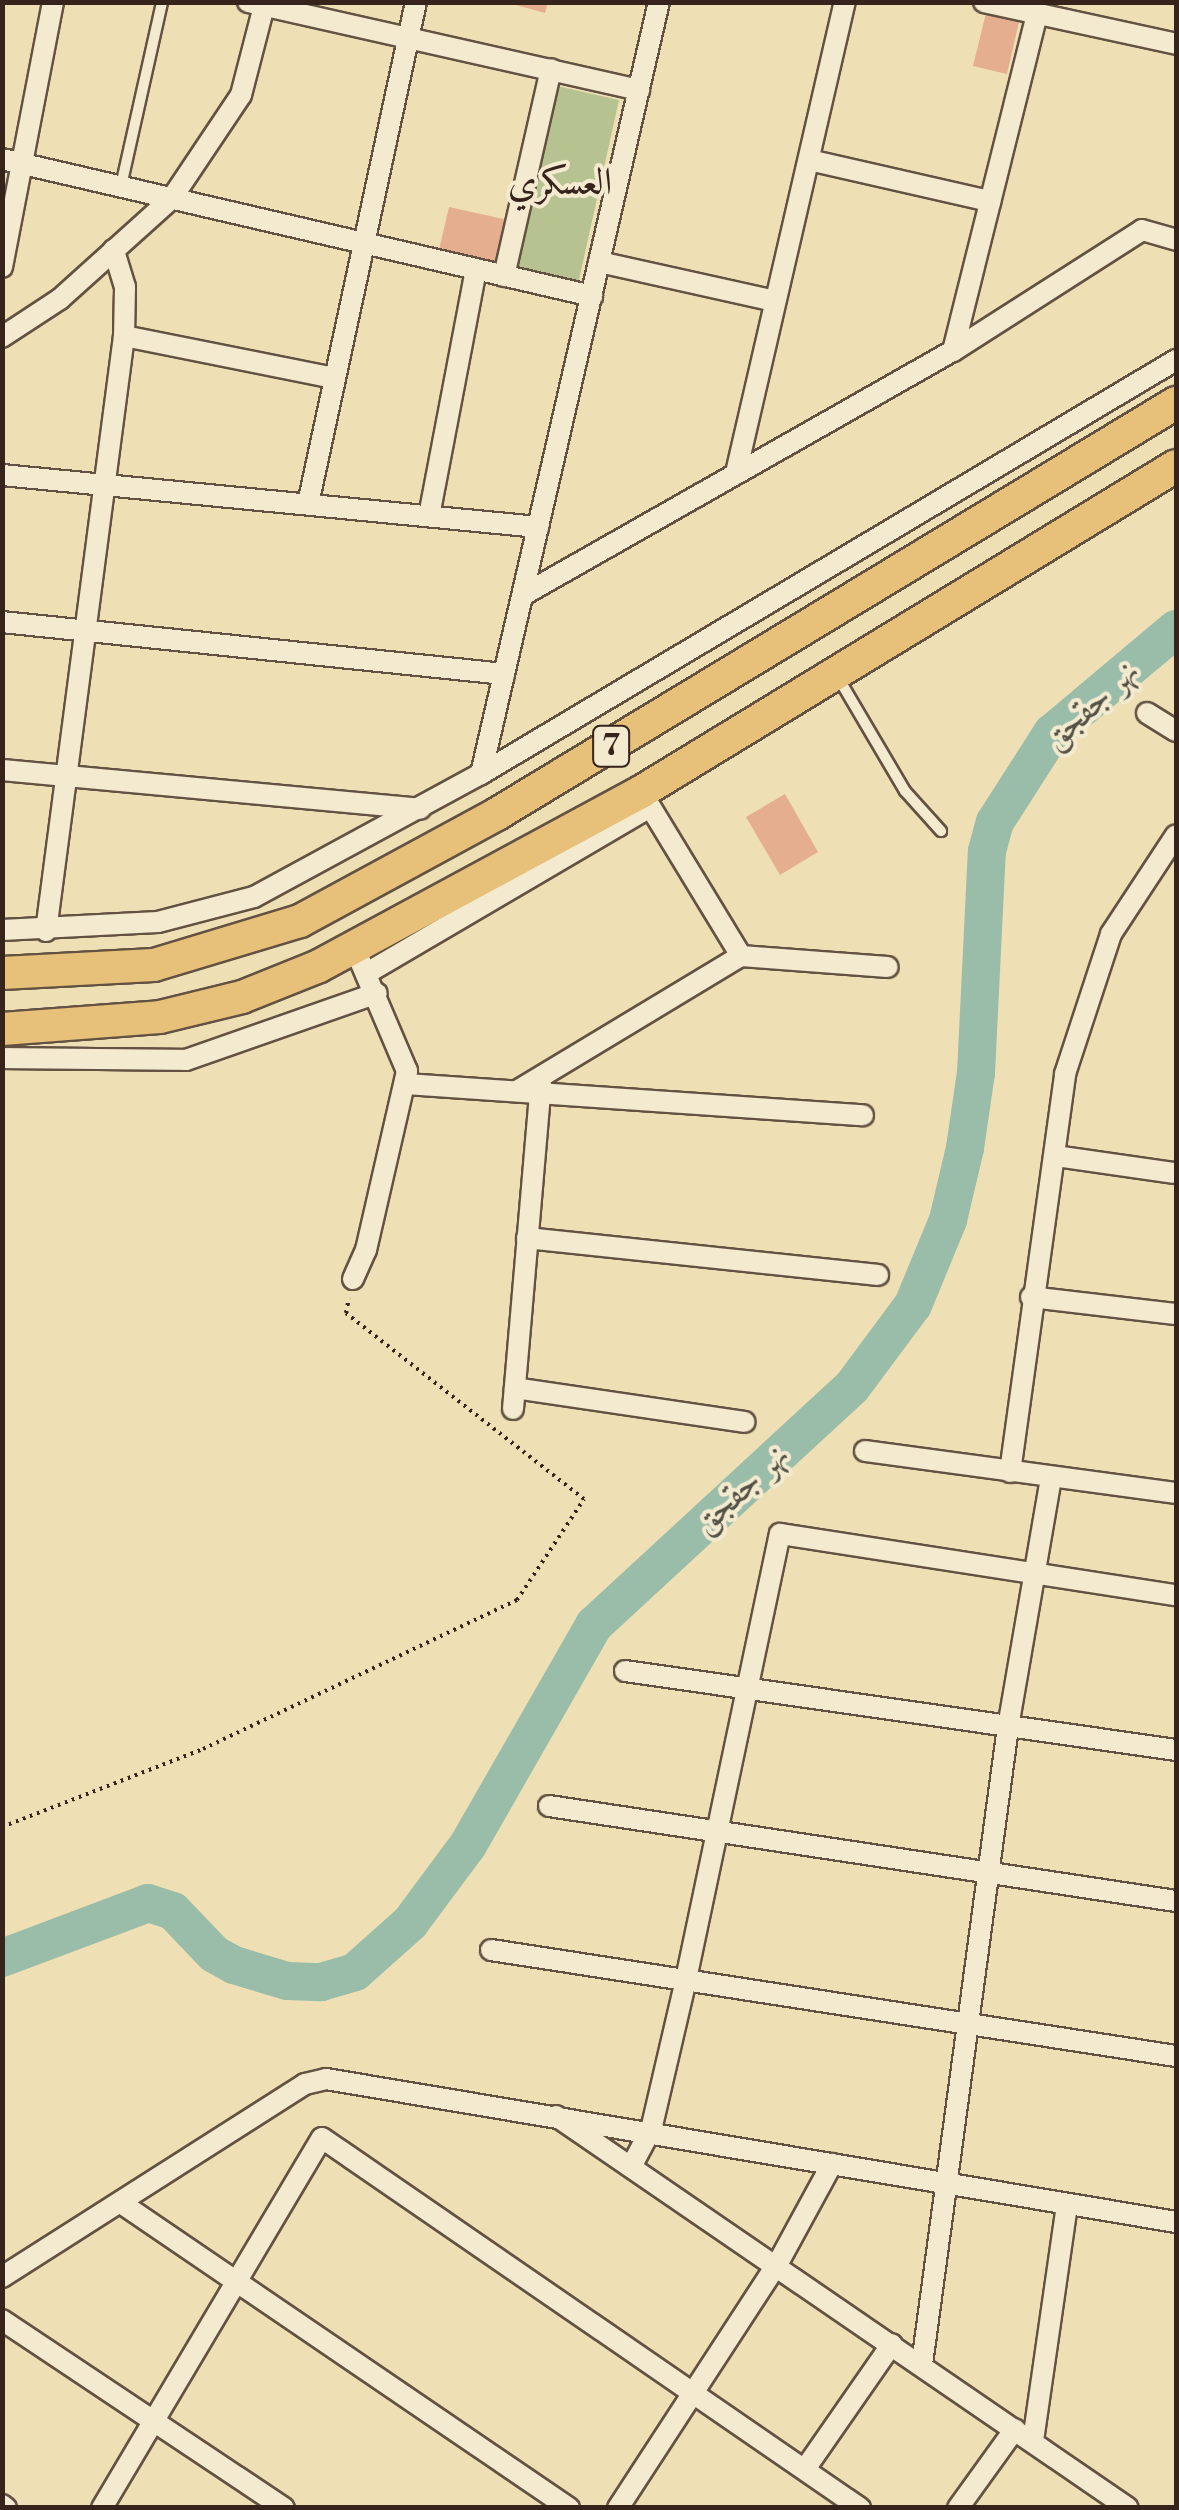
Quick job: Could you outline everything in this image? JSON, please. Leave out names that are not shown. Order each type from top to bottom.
[{"type":"highway","name":"7","points":[[2,973],[154,965],[300,921],[497,814],[1176,404]]},
{"type":"highway","name":"7","points":[[2,1030],[108,1025],[206,1008],[361,961],[646,800],[836,674],[1176,466]]},
{"type":"street","points":[[2,267],[11,161],[53,2]]},
{"type":"street","points":[[308,504],[416,2]]},
{"type":"street","points":[[481,774],[660,2]]},
{"type":"street","points":[[736,473],[845,2]]},
{"type":"street","points":[[984,2],[1176,44]]},
{"type":"street","points":[[2,337],[60,299],[172,198],[241,95],[259,3],[639,90]]},
{"type":"street","points":[[953,351],[1037,14]]},
{"type":"street","points":[[504,276],[552,69]]},
{"type":"street","points":[[809,160],[990,201]]},
{"type":"street","points":[[11,161],[592,296]]},
{"type":"street","points":[[523,595],[953,351],[1142,230],[1176,240]]},
{"type":"street","points":[[46,930],[124,336],[125,287],[114,250]]},
{"type":"street","points":[[599,262],[775,302]]},
{"type":"street","points":[[429,516],[476,269]]},
{"type":"street","points":[[124,336],[335,378]]},
{"type":"street","points":[[2,930],[158,922],[224,908],[481,774],[1176,360]]},
{"type":"street","points":[[2,475],[538,527]]},
{"type":"street","points":[[2,622],[504,674]]},
{"type":"street","points":[[1146,714],[1176,731]]},
{"type":"street","points":[[2,770],[420,809]]},
{"type":"street","points":[[646,800],[742,956]]},
{"type":"street","points":[[1010,1472],[1031,1297],[1056,1156],[1064,1074],[1096,970],[1132,896],[1176,835]]},
{"type":"street","points":[[541,1085],[742,956],[888,967]]},
{"type":"street","points":[[353,1279],[366,1250],[405,1084],[406,1060],[361,961]]},
{"type":"street","points":[[2,1058],[186,1060],[377,993]]},
{"type":"street","points":[[405,1084],[516,1091],[541,1085],[863,1115]]},
{"type":"street","points":[[541,1085],[514,1398],[745,1422]]},
{"type":"street","points":[[1056,1156],[1174,1173]]},
{"type":"street","points":[[528,1238],[878,1275]]},
{"type":"street","points":[[1031,1297],[1176,1314]]},
{"type":"street","points":[[865,1451],[1176,1493]]},
{"type":"street","points":[[922,2364],[1008,1727],[1050,1478]]},
{"type":"street","points":[[632,2165],[651,2130],[720,1835],[780,1534],[1176,1595]]},
{"type":"street","points":[[626,1670],[1176,1750]]},
{"type":"street","points":[[550,1806],[720,1835],[1176,1901]]},
{"type":"street","points":[[491,1950],[685,1984],[1176,2056]]},
{"type":"street","points":[[2,2277],[315,2080],[548,2111],[1176,2222]]},
{"type":"street","points":[[548,2111],[778,2264],[1128,2508]]},
{"type":"street","points":[[102,2508],[322,2138],[860,2508]]},
{"type":"street","points":[[618,2508],[778,2264],[832,2164]]},
{"type":"street","points":[[121,2203],[233,2284],[569,2508]]},
{"type":"street","points":[[958,2508],[1024,2435],[1067,2204]]},
{"type":"street","points":[[2,2320],[284,2508]]},
{"type":"street","points":[[805,2469],[892,2344]]},
{"type":"lane","points":[[121,186],[162,2]]},
{"type":"lane","points":[[836,674],[905,791],[941,831]]},
{"type":"path","points":[[2,1827],[203,1749],[517,1600],[584,1499],[346,1314],[353,1279]]},
{"type":"green space","points":[[557,86],[619,100],[578,284],[516,271]]},
{"type":"building","points":[[505,2],[548,2],[545,13]]},
{"type":"building","points":[[986,13],[1019,22],[1007,74],[973,66]]},
{"type":"building","points":[[449,207],[508,220],[498,264],[439,250]]},
{"type":"building","points":[[785,794],[818,852],[780,875],[746,817]]},
{"type":"waterway","name":"نهر جقجق","points":[[2,1958],[148,1903],[173,1911],[214,1954],[234,1965],[287,1981],[321,1982],[355,1972],[410,1923],[468,1845],[594,1625],[852,1387],[913,1305],[948,1220],[965,1148],[976,1073],[987,851],[995,822],[1052,733],[1176,629]]},
{"type":"district","name":"العسكري","points":[[560,183]]}]
